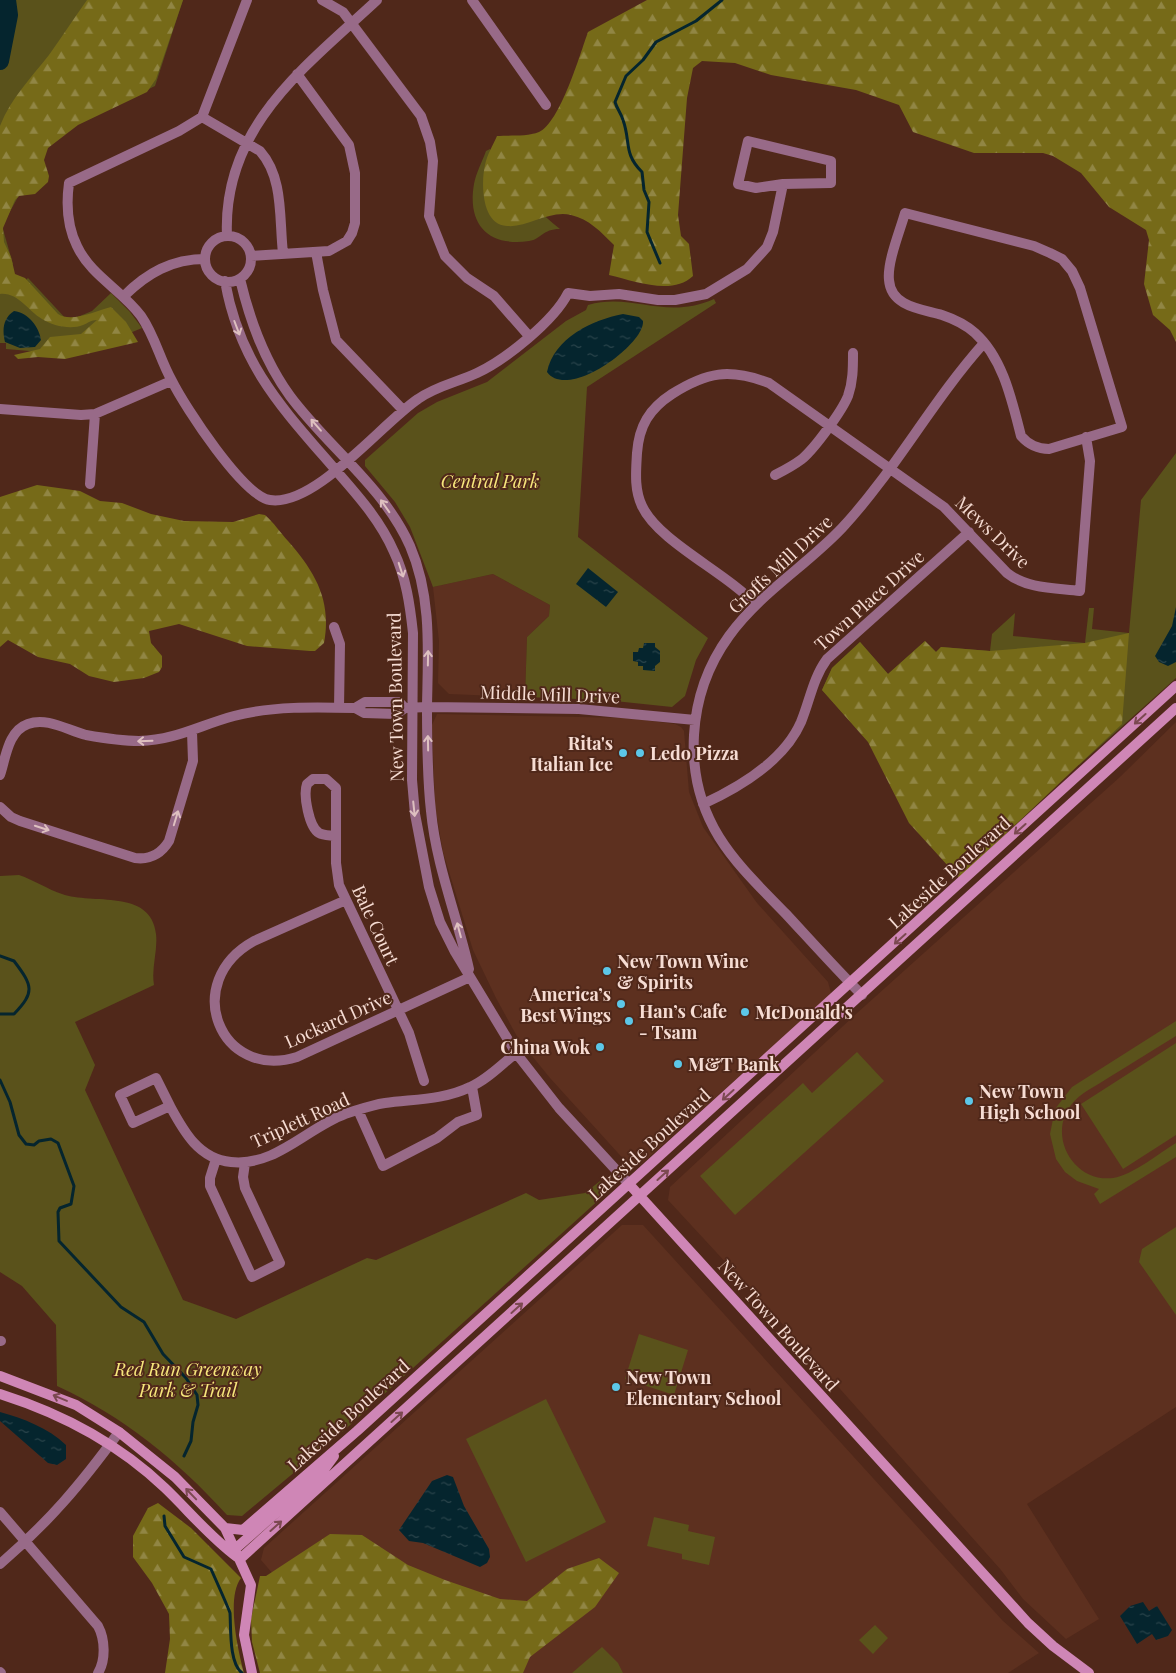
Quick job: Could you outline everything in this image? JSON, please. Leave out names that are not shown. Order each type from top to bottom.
[{"type":"main road","name":"Lakeside Boulevard","points":[[225,1528],[243,1530],[356,1431],[851,984],[1176,686]]},
{"type":"main road","name":"Lakeside Boulevard","points":[[237,1554],[640,1196],[1176,708]]},
{"type":"main road","name":"New Town Boulevard","points":[[629,1184],[1028,1623],[1053,1646],[1089,1673]]},
{"type":"main road","points":[[0,1376],[76,1405],[119,1432],[175,1478],[225,1528],[251,1585],[244,1635],[252,1673]]},
{"type":"main road","points":[[0,1394],[52,1413],[110,1445],[164,1487],[222,1546],[237,1554]]},
{"type":"main road","points":[[237,1554],[323,1471],[356,1431]]},
{"type":"street","points":[[246,0],[202,118],[179,132],[69,183],[68,215],[76,246],[85,262],[97,275],[124,296],[140,316],[151,333],[171,381],[219,453],[258,496],[270,500],[293,496],[336,471],[403,410],[433,391],[492,366],[553,315],[568,293],[590,296],[620,294],[667,300],[691,298],[706,294],[747,269],[767,247],[773,232],[783,184]]},
{"type":"street","points":[[322,0],[336,6],[352,23],[411,101],[426,127],[433,161],[429,216],[445,256],[467,278],[494,296],[529,336]]},
{"type":"street","points":[[226,236],[227,205],[230,189],[245,142],[272,104],[297,74],[377,0]]},
{"type":"street","points":[[472,0],[546,105]]},
{"type":"street","points":[[251,256],[316,252],[338,247],[352,233],[355,223],[354,159],[349,145],[297,74]]},
{"type":"street","points":[[202,118],[260,151],[273,173],[278,193],[283,253]]},
{"type":"street","points":[[748,142],[831,161],[831,183],[783,184],[756,188],[738,184],[748,142]]},
{"type":"street","points":[[905,213],[1034,246],[1062,259],[1072,270],[1080,288],[1122,427],[1049,449],[1040,449],[1027,443],[1021,436],[995,356],[984,344],[975,333],[955,320],[909,306],[896,296],[889,279],[905,213]]},
{"type":"street","points":[[226,236],[237,238],[244,242],[251,256],[248,269],[240,279],[224,282],[212,275],[205,259],[207,250],[213,242],[226,236]]},
{"type":"street","points":[[316,252],[323,290],[336,340],[403,410]]},
{"type":"street","points":[[124,296],[142,278],[160,269],[190,259],[205,259]]},
{"type":"street","name":"New Town Boulevard","points":[[240,279],[250,319],[278,377],[291,397],[398,523],[410,545],[417,566],[427,609],[428,779],[433,830],[470,977]]},
{"type":"street","name":"New Town Boulevard","points":[[224,282],[228,303],[248,357],[263,382],[279,405],[369,509],[394,551],[401,571],[411,610],[413,633],[408,708],[415,814],[429,887],[440,922],[470,977],[516,1053],[559,1108],[629,1184]]},
{"type":"street","name":"Groffs Mill Drive","points":[[862,995],[731,854],[712,824],[703,804],[695,768],[692,746],[695,720],[700,696],[717,655],[730,635],[756,605],[840,530],[890,468],[929,412],[984,344]]},
{"type":"street","points":[[776,475],[802,459],[847,397],[852,376],[854,353]]},
{"type":"street","name":"Mews Drive","points":[[756,605],[743,591],[658,528],[642,505],[636,481],[638,437],[642,425],[660,402],[694,380],[723,374],[738,374],[769,384],[829,424],[944,507],[1015,580],[1024,584],[1080,591],[1090,461],[1086,437]]},
{"type":"street","points":[[0,409],[81,415],[95,414],[171,381]]},
{"type":"street","points":[[90,484],[95,414]]},
{"type":"street","name":"Town Place Drive","points":[[703,804],[738,787],[753,777],[790,741],[802,720],[815,678],[827,658],[969,532]]},
{"type":"street","points":[[334,627],[340,644],[339,708]]},
{"type":"street","name":"Middle Mill Drive","points":[[0,775],[15,732],[30,723],[50,723],[84,734],[137,741],[174,738],[232,716],[253,711],[355,708],[364,713],[396,714],[408,708],[427,707],[579,709],[695,720]]},
{"type":"street","points":[[0,807],[11,817],[20,821],[135,858],[151,857],[165,848],[169,841],[193,761],[192,732]]},
{"type":"street","name":"Bale Court","points":[[336,836],[323,835],[317,832],[314,826],[304,797],[307,784],[313,779],[326,779],[336,788],[337,875],[346,900],[416,1051],[424,1081]]},
{"type":"street","name":"Lockard Drive","points":[[346,900],[254,941],[233,955],[224,965],[215,990],[216,1017],[222,1030],[238,1048],[248,1055],[272,1062],[297,1057],[470,977]]},
{"type":"street","name":"Triplett Road","points":[[170,1106],[133,1124],[120,1095],[156,1078],[170,1106],[193,1143],[216,1159],[245,1163],[275,1154],[328,1123],[358,1110],[386,1103],[435,1098],[472,1087],[516,1053]]},
{"type":"street","points":[[358,1110],[383,1166],[431,1141],[458,1122],[477,1115],[472,1087]]},
{"type":"street","points":[[216,1159],[210,1178],[210,1186],[252,1277],[280,1263],[245,1188],[243,1177],[245,1163]]},
{"type":"street","points":[[0,1564],[27,1541],[80,1485],[119,1432]]},
{"type":"street","points":[[0,1512],[27,1541],[98,1626],[102,1633],[104,1654],[98,1673]]},
{"type":"shaded area","points":[[493,574],[550,605],[549,616],[527,637],[525,697],[449,694],[438,683],[439,641],[433,587]]},
{"type":"shaded area","points":[[437,714],[627,718],[675,724],[681,727],[684,731],[689,792],[703,827],[757,903],[828,982],[831,993],[828,997],[639,1166],[628,1164],[550,1078],[519,1040],[473,950],[443,852],[435,806],[432,725]]},
{"type":"shaded area","name":"New Town High School","points":[[1176,722],[1176,1407],[1027,1504],[1099,1619],[1066,1639],[1023,1599],[1001,1570],[777,1318],[668,1200],[670,1187],[856,1014],[1120,777]]},
{"type":"shaded area","name":"New Town Elementary School","points":[[622,1225],[643,1225],[1003,1621],[1039,1653],[1008,1673],[262,1673],[280,1582],[261,1560],[264,1548]]},
{"type":"green space","points":[[0,0],[183,0],[155,86],[51,137],[2,226],[13,264],[0,275]]},
{"type":"green space","points":[[87,0],[183,0],[156,79],[147,92],[78,125],[48,148],[44,160],[49,176],[48,182],[35,194],[19,196],[15,200],[3,228],[4,242],[11,257],[15,274],[25,278],[58,314],[77,317],[111,307],[126,322],[138,342],[65,359],[38,357],[18,359],[14,355],[40,349],[50,337],[81,334],[97,320],[73,327],[51,324],[37,316],[18,299],[6,294],[0,294],[0,126],[16,97],[49,55]]},
{"type":"green space","points":[[647,0],[1176,0],[1176,342],[1170,330],[1153,315],[1144,284],[1149,240],[1146,230],[1109,207],[1081,173],[1053,156],[1043,153],[974,153],[913,132],[899,105],[856,90],[771,75],[735,63],[702,61],[693,68],[687,98],[678,215],[681,236],[689,244],[693,276],[684,282],[664,286],[641,283],[609,275],[614,245],[594,227],[571,215],[555,215],[515,226],[498,224],[488,211],[483,192],[486,161],[497,136],[534,134],[547,126],[562,102],[588,32]]},
{"type":"green space","points":[[490,149],[522,192],[560,229],[546,232],[533,240],[515,242],[502,240],[483,230],[474,211],[474,184],[486,151]]},
{"type":"green space","points":[[0,277],[14,292],[28,278],[68,321],[92,311],[111,293],[130,312],[142,328],[77,355],[6,349],[6,343],[0,343]]},
{"type":"green space","name":"Central Park","points":[[714,299],[716,303],[587,387],[578,537],[708,638],[696,660],[685,696],[672,707],[605,700],[525,697],[527,637],[549,616],[550,605],[493,574],[433,587],[410,527],[395,502],[365,466],[365,460],[418,413],[437,402],[487,382],[566,321],[586,310],[588,305],[620,302],[680,307],[696,305]]},
{"type":"green space","points":[[1176,453],[1176,678],[1079,765],[898,775],[822,690],[832,668],[860,642],[888,674],[925,641],[936,652],[941,647],[990,651],[992,634],[1015,613],[1013,636],[1085,643],[1089,608],[1094,608],[1092,629],[1129,633],[1141,500]]},
{"type":"green space","points":[[37,485],[80,491],[100,501],[122,503],[151,514],[184,521],[233,522],[259,514],[265,515],[298,553],[319,588],[326,613],[324,643],[315,651],[247,646],[179,624],[149,631],[151,643],[162,656],[162,667],[159,672],[144,678],[114,682],[89,676],[70,664],[38,657],[8,640],[0,647],[0,497]]},
{"type":"green space","points":[[1129,633],[1122,724],[959,878],[909,823],[868,742],[822,690],[832,668],[860,642],[888,674],[925,641],[936,652],[941,647],[990,651],[1085,643]]},
{"type":"green space","name":"Red Run Greenway Park & Trail","points":[[19,875],[62,894],[132,904],[143,910],[152,920],[156,934],[153,972],[154,985],[75,1022],[95,1065],[85,1090],[183,1300],[236,1319],[367,1258],[376,1260],[526,1193],[539,1200],[585,1193],[600,1181],[602,1184],[602,1197],[339,1435],[242,1516],[227,1515],[189,1476],[148,1441],[105,1411],[57,1386],[56,1325],[22,1286],[0,1272],[0,876]]},
{"type":"green space","points":[[1176,1021],[1176,1036],[1083,1093],[1071,1105],[1064,1117],[1063,1143],[1068,1155],[1076,1165],[1087,1173],[1099,1178],[1113,1178],[1129,1173],[1176,1143],[1176,1157],[1100,1204],[1094,1194],[1099,1189],[1077,1181],[1065,1172],[1056,1159],[1050,1134],[1055,1109],[1072,1087]]},
{"type":"green space","points":[[1176,1043],[1176,1135],[1123,1169],[1081,1104]]},
{"type":"green space","points":[[857,1052],[884,1081],[735,1215],[700,1176],[803,1083],[812,1093]]},
{"type":"green space","points":[[1176,1227],[1176,1315],[1139,1262],[1142,1249]]},
{"type":"green space","points":[[639,1334],[688,1350],[674,1395],[625,1379]]},
{"type":"green space","points":[[546,1399],[606,1522],[526,1562],[466,1439]]},
{"type":"green space","points":[[158,1503],[191,1528],[241,1578],[234,1598],[234,1611],[236,1638],[244,1673],[165,1673],[170,1639],[169,1614],[152,1583],[133,1557],[133,1536],[148,1508]]},
{"type":"green space","points":[[654,1517],[689,1525],[688,1531],[715,1537],[709,1565],[682,1559],[682,1554],[647,1546]]},
{"type":"green space","points":[[330,1534],[362,1535],[408,1565],[500,1599],[527,1601],[567,1569],[599,1558],[619,1573],[595,1607],[530,1657],[523,1673],[260,1673],[252,1642],[251,1619],[260,1576],[266,1576]]},
{"type":"green space","points":[[875,1625],[888,1638],[873,1654],[859,1640]]},
{"type":"green space","points":[[602,1647],[618,1663],[623,1673],[572,1673]]},
{"type":"water","points":[[14,311],[29,318],[36,326],[41,340],[35,347],[20,348],[5,342],[4,325],[10,314]]},
{"type":"water","points":[[623,314],[639,317],[643,321],[640,331],[632,343],[619,355],[587,375],[571,380],[557,379],[547,372],[557,349],[576,332],[599,321]]},
{"type":"water","points":[[588,568],[618,592],[606,607],[576,584]]},
{"type":"water","points":[[1176,607],[1176,662],[1168,666],[1159,662],[1155,656],[1172,626]]},
{"type":"water","points":[[644,643],[655,643],[655,647],[660,651],[660,662],[655,666],[655,671],[643,670],[643,666],[638,666],[638,662],[633,661],[633,652],[638,652],[639,648],[643,648]]},
{"type":"water","points":[[0,1412],[26,1421],[52,1434],[66,1445],[66,1459],[57,1465],[48,1463],[0,1421]]},
{"type":"water","points":[[447,1475],[453,1477],[464,1506],[489,1549],[490,1557],[487,1563],[480,1567],[423,1543],[409,1541],[399,1530],[432,1481]]},
{"type":"water","points":[[1143,1602],[1149,1611],[1157,1606],[1172,1630],[1168,1636],[1156,1640],[1152,1634],[1137,1644],[1120,1616],[1130,1606]]},
{"type":"waterway","points":[[0,61],[9,15],[7,0]]},
{"type":"waterway","points":[[660,263],[647,232],[649,202],[644,190],[642,172],[632,159],[625,128],[615,102],[626,76],[643,60],[656,42],[696,21],[722,0]]},
{"type":"waterway","points":[[0,956],[14,961],[25,977],[29,989],[26,1000],[14,1014],[0,1014]]},
{"type":"waterway","points":[[0,1080],[10,1102],[19,1135],[26,1144],[34,1145],[39,1141],[51,1139],[58,1143],[74,1186],[71,1204],[60,1208],[58,1212],[59,1241],[121,1307],[144,1322],[163,1354],[186,1378],[197,1395],[198,1405],[193,1422],[191,1441],[184,1456]]},
{"type":"waterway","points":[[164,1516],[165,1526],[184,1557],[211,1569],[230,1613],[233,1654],[235,1662],[242,1673]]},
{"type":"place","name":"Rita's Italian Ice","points":[[623,753]]},
{"type":"place","name":"Ledo Pizza","points":[[640,753]]},
{"type":"place","name":"New Town Wine & Spirits","points":[[607,971]]},
{"type":"place","name":"America’s Best Wings","points":[[621,1004]]},
{"type":"place","name":"McDonald's","points":[[745,1012]]},
{"type":"place","name":"Han’s Cafe - Tsam","points":[[629,1021]]},
{"type":"place","name":"China Wok","points":[[600,1047]]},
{"type":"place","name":"M&T Bank","points":[[678,1064]]},
{"type":"place","name":"New Town High School","points":[[969,1101]]},
{"type":"place","name":"New Town Elementary School","points":[[616,1387]]}]
